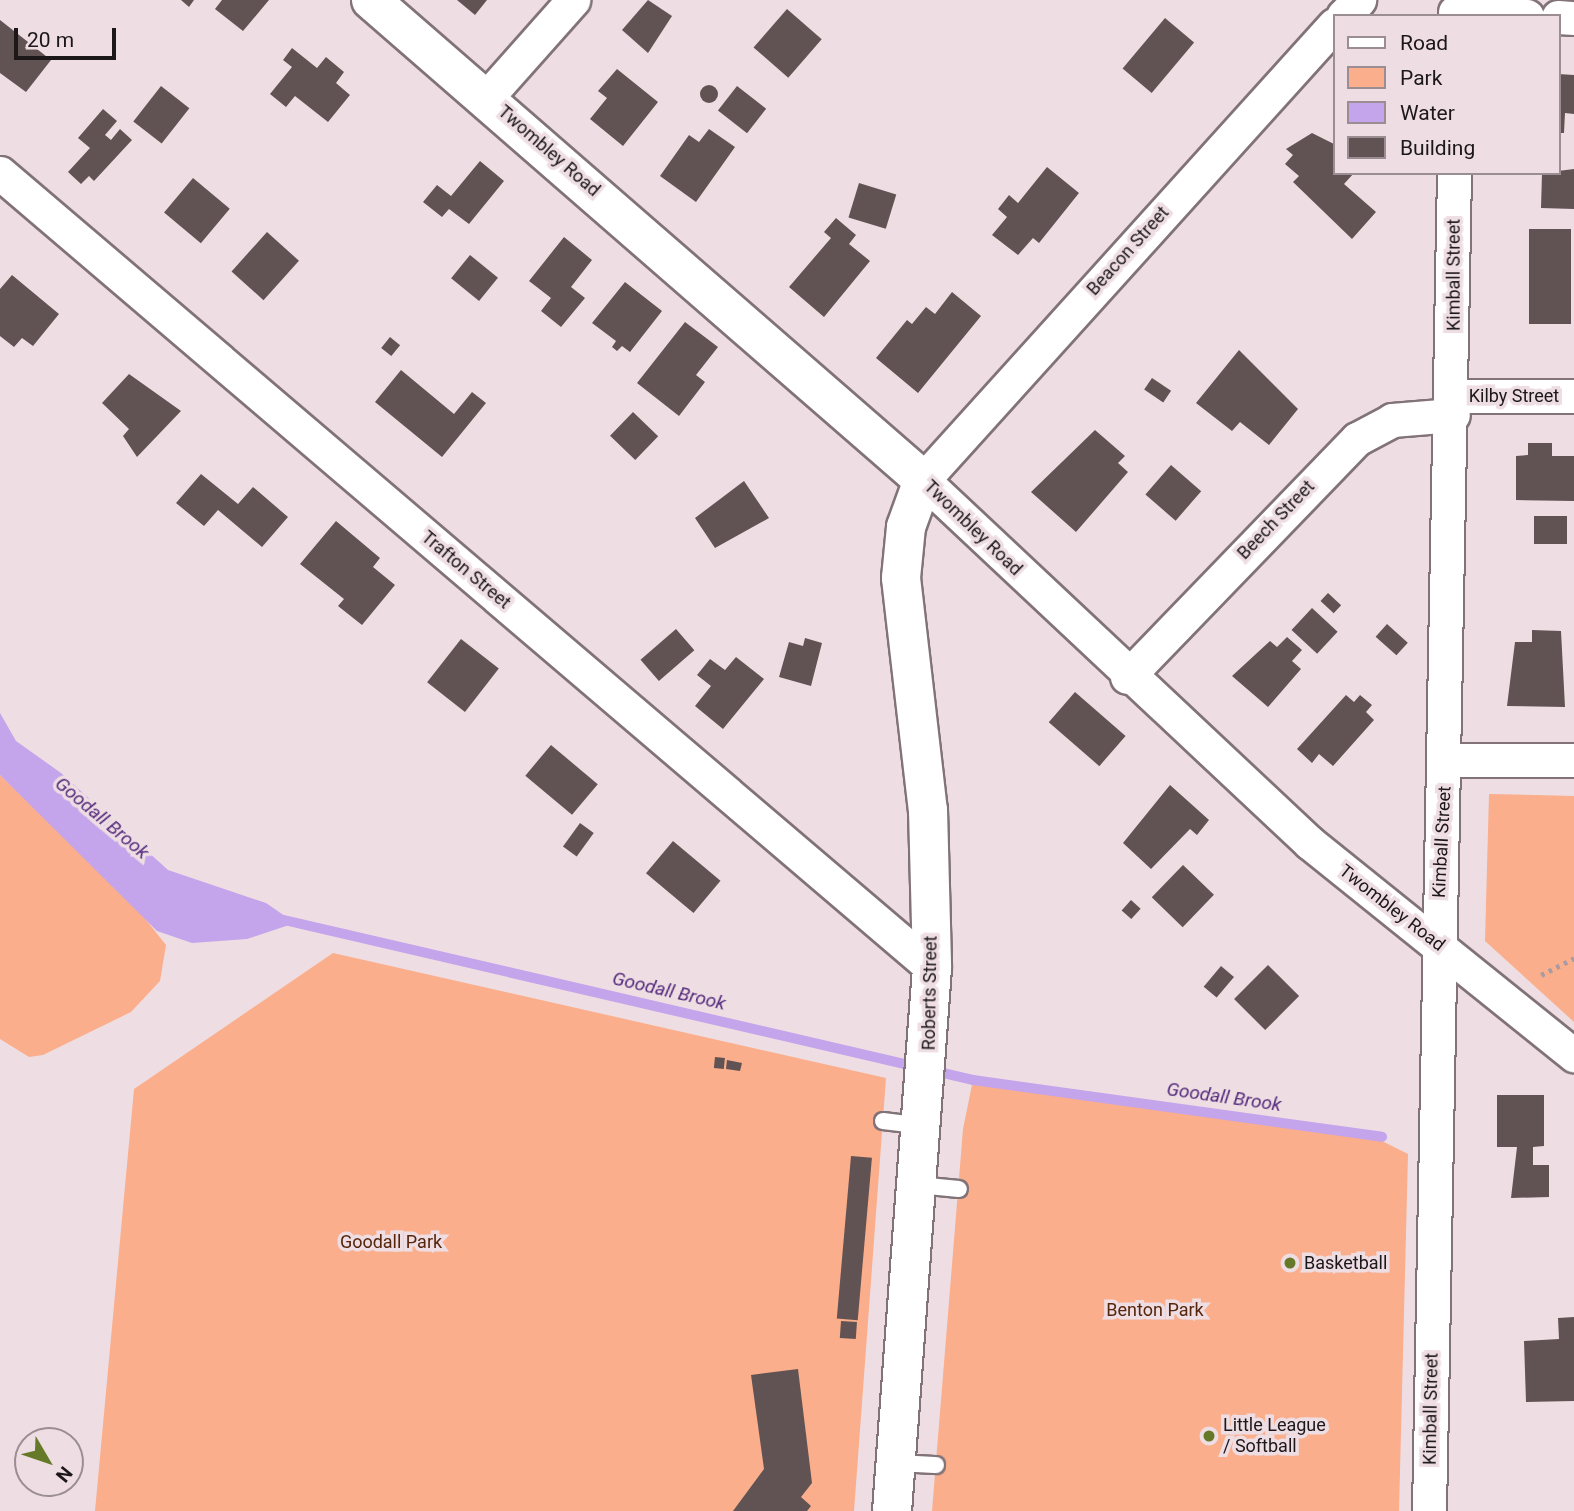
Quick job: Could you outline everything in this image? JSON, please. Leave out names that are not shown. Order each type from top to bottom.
[{"type":"street","name":"Twombley Road","points":[[371,0],[487,97],[923,480],[1127,677],[1310,843],[1574,1055]]},
{"type":"street","points":[[487,97],[573,0]]},
{"type":"street","points":[[1345,14],[1359,0]]},
{"type":"street","points":[[1455,9],[1506,14]]},
{"type":"street","name":"Beacon Street","points":[[923,480],[1332,27]]},
{"type":"street","name":"Trafton Street","points":[[0,173],[932,968]]},
{"type":"street","name":"Kimball Street","points":[[1429,1511],[1437,943],[1447,760],[1454,175]]},
{"type":"street","name":"Kilby Street","points":[[1453,405],[1574,396]]},
{"type":"street","name":"Beech Street","points":[[1127,677],[1357,439],[1392,420],[1453,405]]},
{"type":"street","name":"Roberts Street","points":[[892,1511],[924,1115],[932,968],[928,810],[901,578],[906,527],[923,480]]},
{"type":"street","points":[[1447,760],[1574,760]]},
{"type":"lane","points":[[883,1121],[924,1115]]},
{"type":"lane","points":[[918,1185],[959,1189]]},
{"type":"lane","points":[[896,1463],[936,1465]]},
{"type":"path","points":[[1541,975],[1574,958]]},
{"type":"green space","points":[[0,775],[135,906],[166,945],[160,981],[131,1012],[43,1055],[29,1057],[0,1039]]},
{"type":"green space","points":[[1489,794],[1574,796],[1574,1022],[1485,941]]},
{"type":"green space","name":"Goodall Park","points":[[333,953],[886,1078],[854,1511],[95,1511],[134,1089]]},
{"type":"green space","name":"Benton Park","points":[[973,1080],[1362,1131],[1408,1154],[1399,1511],[932,1511],[963,1129]]},
{"type":"water","points":[[0,713],[16,741],[61,773],[168,870],[266,903],[295,923],[247,939],[192,943],[157,931],[0,775]]},
{"type":"building","points":[[181,0],[194,0],[189,7]]},
{"type":"building","points":[[222,0],[269,0],[243,31],[215,9]]},
{"type":"building","points":[[457,0],[487,0],[475,15]]},
{"type":"building","points":[[648,0],[672,16],[648,53],[622,30]]},
{"type":"building","points":[[787,9],[822,39],[788,78],[754,47]]},
{"type":"building","points":[[1165,18],[1194,42],[1152,93],[1123,69]]},
{"type":"building","points":[[0,20],[51,60],[26,92],[0,73]]},
{"type":"building","points":[[292,48],[317,68],[326,57],[344,72],[336,83],[350,95],[328,122],[295,96],[286,107],[270,94],[292,67],[283,60]]},
{"type":"building","points":[[617,69],[658,102],[623,146],[590,119],[607,98],[598,91]]},
{"type":"building","points":[[1560,74],[1574,75],[1574,114],[1565,113],[1564,133],[1560,133]]},
{"type":"building","points":[[705,85],[713,85],[718,94],[716,101],[705,103],[700,98],[700,90]]},
{"type":"building","points":[[161,86],[189,108],[162,144],[133,121]]},
{"type":"building","points":[[737,86],[766,109],[747,133],[718,110]]},
{"type":"building","points":[[103,109],[117,121],[105,135],[111,140],[120,129],[132,140],[94,181],[89,176],[81,184],[68,172],[90,148],[78,138]]},
{"type":"building","points":[[709,129],[735,147],[696,202],[660,176],[689,135],[699,142]]},
{"type":"building","points":[[1312,133],[1332,143],[1332,175],[1352,175],[1344,184],[1376,212],[1352,239],[1293,182],[1299,176],[1285,164],[1293,155],[1286,149]]},
{"type":"building","points":[[480,161],[504,181],[469,224],[449,209],[442,217],[423,202],[437,185],[451,196]]},
{"type":"building","points":[[1047,167],[1079,193],[1039,243],[1033,238],[1018,255],[992,235],[1007,217],[998,209],[1009,195],[1018,203]]},
{"type":"building","points":[[1574,169],[1574,209],[1541,208],[1542,175],[1560,175],[1560,171]]},
{"type":"building","points":[[193,178],[230,209],[201,243],[164,212]]},
{"type":"building","points":[[859,183],[896,194],[886,229],[848,217]]},
{"type":"building","points":[[836,218],[856,235],[849,244],[870,261],[824,317],[789,287],[831,238],[824,232]]},
{"type":"building","points":[[1529,229],[1571,229],[1571,324],[1529,324]]},
{"type":"building","points":[[267,232],[299,261],[263,300],[232,271]]},
{"type":"building","points":[[564,237],[592,260],[571,287],[585,298],[561,327],[541,311],[551,298],[529,281]]},
{"type":"building","points":[[470,255],[498,278],[479,301],[451,278]]},
{"type":"building","points":[[12,275],[59,314],[33,346],[22,338],[14,347],[0,336],[0,289]]},
{"type":"building","points":[[625,282],[662,311],[630,352],[622,346],[617,351],[612,347],[616,341],[592,323]]},
{"type":"building","points":[[952,292],[981,316],[918,393],[876,358],[907,320],[912,324],[926,307],[935,314]]},
{"type":"building","points":[[685,322],[718,347],[696,375],[705,382],[679,416],[637,383]]},
{"type":"building","points":[[390,337],[400,345],[391,356],[381,348]]},
{"type":"building","points":[[1239,350],[1298,409],[1269,445],[1240,422],[1232,431],[1196,403]]},
{"type":"building","points":[[401,370],[454,414],[472,392],[486,403],[442,457],[375,402]]},
{"type":"building","points":[[129,374],[181,411],[137,457],[123,436],[129,429],[102,403]]},
{"type":"building","points":[[1152,378],[1171,391],[1163,402],[1144,390]]},
{"type":"building","points":[[633,412],[658,436],[635,460],[610,436]]},
{"type":"building","points":[[1095,430],[1125,456],[1118,463],[1128,472],[1076,532],[1031,492]]},
{"type":"building","points":[[1528,443],[1552,443],[1552,456],[1574,456],[1574,501],[1516,500],[1516,456],[1528,455]]},
{"type":"building","points":[[1171,465],[1201,491],[1176,521],[1145,494]]},
{"type":"building","points":[[201,474],[238,504],[253,487],[288,517],[262,547],[218,510],[204,526],[176,503]]},
{"type":"building","points":[[744,481],[769,518],[715,548],[695,518]]},
{"type":"building","points":[[1534,516],[1567,516],[1567,544],[1534,544]]},
{"type":"building","points":[[336,521],[380,558],[373,567],[395,585],[362,625],[338,606],[344,599],[300,564]]},
{"type":"building","points":[[1328,593],[1341,605],[1334,613],[1320,601]]},
{"type":"building","points":[[1312,608],[1338,632],[1317,654],[1292,630]]},
{"type":"building","points":[[1387,624],[1408,643],[1396,655],[1376,637]]},
{"type":"building","points":[[676,629],[694,650],[659,681],[641,660]]},
{"type":"building","points":[[1532,630],[1561,631],[1565,707],[1507,706],[1515,642],[1532,642]]},
{"type":"building","points":[[1287,637],[1302,650],[1292,661],[1301,669],[1268,707],[1232,676],[1270,641],[1277,647]]},
{"type":"building","points":[[805,638],[822,643],[811,686],[779,677],[789,642],[803,646]]},
{"type":"building","points":[[461,639],[499,669],[465,712],[427,682]]},
{"type":"building","points":[[736,657],[764,679],[723,729],[695,706],[711,686],[697,675],[710,659],[725,670]]},
{"type":"building","points":[[1075,692],[1126,736],[1099,766],[1049,722]]},
{"type":"building","points":[[1346,695],[1354,702],[1360,695],[1372,705],[1366,712],[1374,720],[1333,766],[1319,754],[1312,763],[1297,749]]},
{"type":"building","points":[[551,745],[598,784],[572,815],[525,776]]},
{"type":"building","points":[[1170,785],[1209,820],[1197,835],[1190,829],[1151,869],[1123,843]]},
{"type":"building","points":[[580,823],[594,833],[577,856],[563,846]]},
{"type":"building","points":[[673,841],[720,881],[693,913],[646,873]]},
{"type":"building","points":[[1183,865],[1214,895],[1183,927],[1152,897]]},
{"type":"building","points":[[1131,900],[1141,909],[1131,919],[1122,910]]},
{"type":"building","points":[[1268,965],[1299,996],[1265,1030],[1234,999]]},
{"type":"building","points":[[1221,966],[1234,977],[1217,998],[1204,987]]},
{"type":"building","points":[[715,1057],[725,1058],[724,1069],[714,1068]]},
{"type":"building","points":[[727,1060],[742,1063],[740,1071],[726,1069]]},
{"type":"building","points":[[1497,1095],[1544,1095],[1544,1146],[1533,1147],[1533,1165],[1549,1165],[1549,1197],[1511,1198],[1517,1147],[1497,1147]]},
{"type":"building","points":[[851,1156],[872,1158],[858,1320],[837,1318]]},
{"type":"building","points":[[1574,1317],[1574,1401],[1526,1402],[1524,1341],[1559,1339],[1558,1318]]},
{"type":"building","points":[[841,1321],[857,1322],[856,1339],[840,1338]]},
{"type":"building","points":[[798,1369],[812,1483],[801,1497],[811,1506],[807,1511],[733,1511],[764,1469],[751,1375]]},
{"type":"waterway","name":"Goodall Brook","points":[[284,920],[973,1080],[1382,1137]]},
{"type":"place","name":"Basketball","points":[[1290,1263]]},
{"type":"place","name":"Little League / Softball","points":[[1209,1436]]}]
